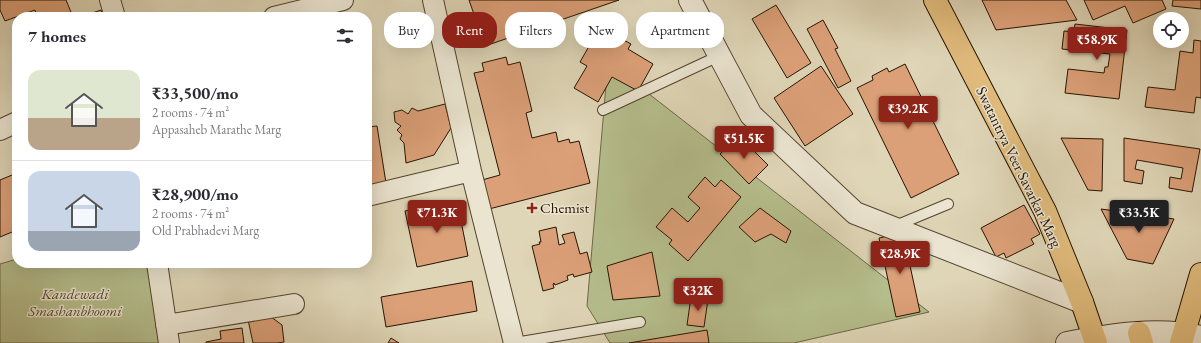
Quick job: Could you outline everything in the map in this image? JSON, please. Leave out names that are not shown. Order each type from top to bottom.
[{"type":"main road","name":"Swatantrya Veer Savarkar Marg","points":[[935,0],[1045,211],[1082,302],[1095,340]]},
{"type":"main road","points":[[1189,338],[1201,274]]},
{"type":"street","points":[[110,0],[114,12]]},
{"type":"street","points":[[294,12],[343,0]]},
{"type":"street","points":[[433,0],[471,171],[515,343]]},
{"type":"street","points":[[690,0],[750,115],[855,213],[1082,302]]},
{"type":"street","points":[[0,130],[12,124]]},
{"type":"street","points":[[372,195],[471,171]]},
{"type":"street","points":[[158,268],[168,334],[294,304]]},
{"type":"street","points":[[1067,343],[1140,338],[1189,338]]},
{"type":"lane","points":[[603,110],[719,56]]},
{"type":"lane","points":[[893,227],[948,204]]},
{"type":"lane","points":[[515,343],[640,322]]},
{"type":"green space","points":[[608,62],[929,312],[794,343],[610,343],[587,306]]},
{"type":"green space","name":"Kandewadi Smashanbhoomi","points":[[12,260],[12,268],[149,268],[162,343],[0,343],[0,264]]},
{"type":"building","points":[[0,0],[66,0],[71,12],[36,12],[35,10],[30,12],[12,12],[12,18],[5,21],[0,10]]},
{"type":"building","points":[[469,0],[619,0],[584,12],[574,12],[574,15],[566,18],[566,12],[505,12],[505,39],[497,42],[497,12],[473,12]]},
{"type":"building","points":[[982,0],[1066,0],[1077,20],[996,30]]},
{"type":"building","points":[[1084,0],[1162,0],[1166,9],[1159,12],[1153,12],[1153,15],[1133,23],[1125,6],[1093,20]]},
{"type":"building","points":[[1173,0],[1201,0],[1201,9],[1172,6]]},
{"type":"building","points":[[776,5],[811,63],[787,78],[752,19]]},
{"type":"building","points":[[823,20],[838,48],[835,49],[851,81],[838,88],[807,29]]},
{"type":"building","points":[[1075,24],[1127,30],[1119,99],[1065,93],[1068,69],[1104,73],[1105,67],[1108,67],[1110,54],[1062,49],[1064,31],[1074,32]]},
{"type":"building","points":[[1194,40],[1201,41],[1201,98],[1196,97],[1194,113],[1145,107],[1148,87],[1175,90],[1180,51],[1193,53]]},
{"type":"building","points":[[628,42],[631,44],[628,49],[653,64],[638,91],[612,77],[598,102],[574,88],[587,66],[580,62],[588,48],[628,48]]},
{"type":"building","points":[[506,57],[508,65],[520,62],[532,111],[526,113],[532,138],[556,132],[558,142],[569,139],[570,143],[579,141],[590,183],[489,209],[482,180],[500,175],[474,73],[484,71],[482,63]]},
{"type":"building","points":[[905,64],[959,174],[911,198],[857,88],[873,80],[872,76],[887,68],[889,72]]},
{"type":"building","points":[[821,66],[853,114],[805,146],[774,98]]},
{"type":"building","points":[[445,104],[451,128],[434,155],[406,163],[404,143],[400,139],[402,135],[397,130],[401,126],[395,122],[394,112],[402,110],[408,114],[412,108],[418,111]]},
{"type":"building","points":[[372,126],[377,126],[386,183],[372,186]]},
{"type":"building","points":[[739,136],[768,165],[749,184],[720,154]]},
{"type":"building","points":[[1061,138],[1103,139],[1102,191],[1088,190]]},
{"type":"building","points":[[1124,138],[1200,149],[1192,192],[1169,188],[1170,177],[1181,179],[1183,168],[1137,160],[1135,169],[1144,171],[1142,184],[1124,181]]},
{"type":"building","points":[[12,175],[12,232],[0,237],[0,180]]},
{"type":"building","points":[[705,177],[715,187],[721,180],[741,197],[688,261],[669,244],[672,240],[656,227],[672,208],[688,222],[700,208],[688,197]]},
{"type":"building","points":[[457,201],[468,256],[417,267],[405,211]]},
{"type":"building","points":[[1024,205],[1040,234],[1031,239],[1034,244],[1006,258],[1004,253],[996,257],[981,228]]},
{"type":"building","points":[[760,208],[791,231],[786,243],[771,234],[755,242],[739,227]]},
{"type":"building","points":[[1101,209],[1174,219],[1153,264],[1127,259]]},
{"type":"building","points":[[556,227],[559,245],[565,243],[562,235],[574,232],[580,254],[587,252],[592,272],[574,277],[573,274],[567,276],[568,280],[555,285],[554,283],[554,288],[543,291],[532,246],[540,244],[539,242],[541,242],[539,231]]},
{"type":"building","points":[[903,233],[920,312],[896,317],[879,238]]},
{"type":"building","points":[[652,252],[660,296],[613,300],[607,266]]},
{"type":"building","points":[[472,281],[477,311],[386,327],[381,297]]},
{"type":"building","points":[[691,297],[708,299],[704,327],[687,325]]},
{"type":"building","points":[[263,311],[282,325],[284,342],[253,343],[247,315]]},
{"type":"building","points":[[242,328],[244,343],[206,343],[221,339],[220,331]]},
{"type":"building","points":[[707,330],[709,343],[629,343]]},
{"type":"building","points":[[391,338],[399,343],[388,343]]},
{"type":"place","name":"Chemist","points":[[532,208]]}]
